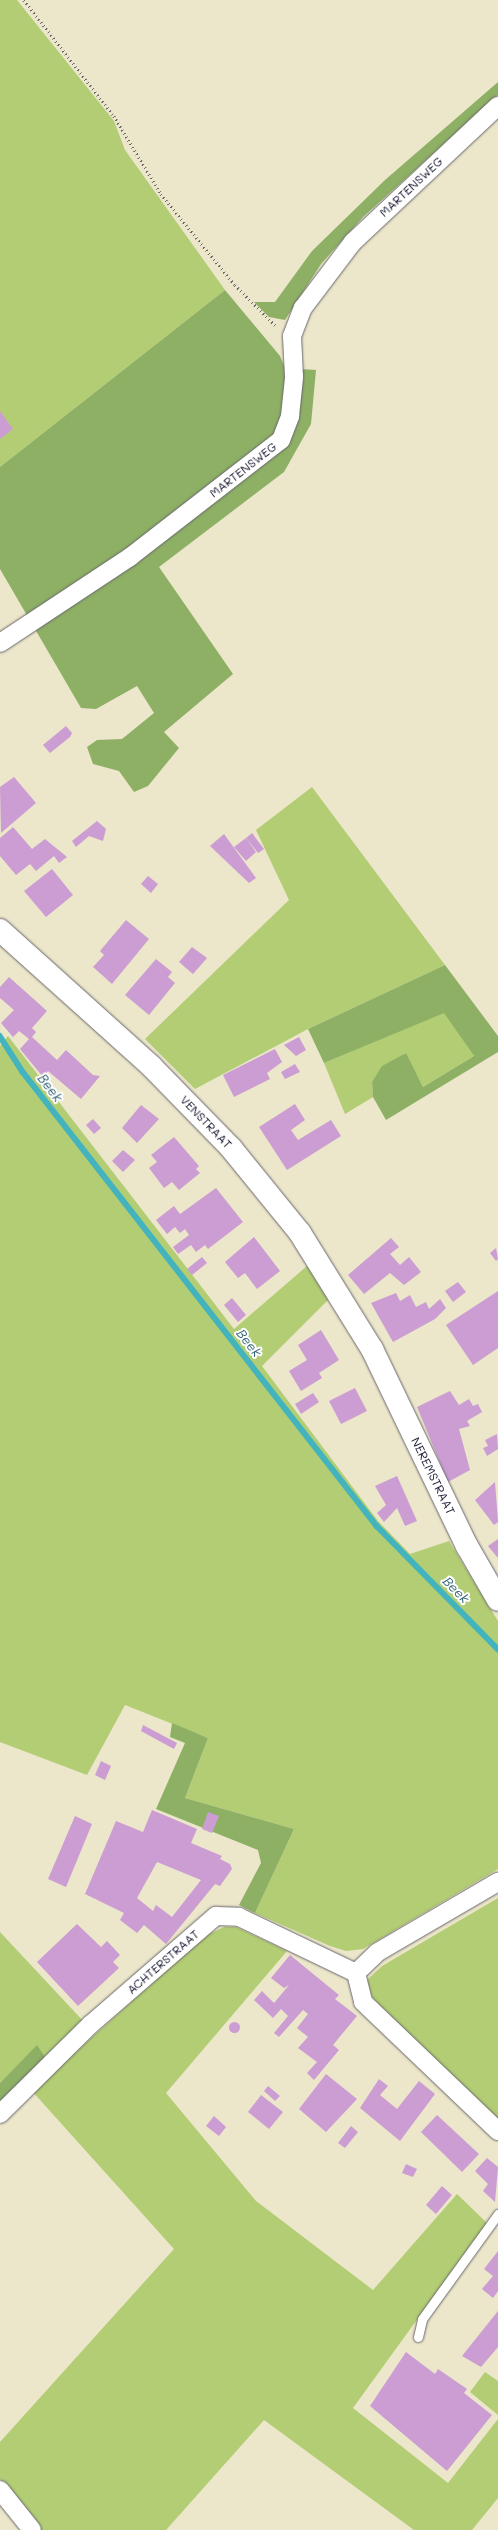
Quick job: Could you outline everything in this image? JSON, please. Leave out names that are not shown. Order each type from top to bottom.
[{"type":"street","name":"MARTENSWEG","points":[[0,643],[130,557],[281,440],[290,416],[294,377],[292,336],[302,308],[353,242],[498,106]]},
{"type":"street","name":"VENSTRAAT","points":[[0,930],[152,1066],[231,1148],[300,1233],[372,1349]]},
{"type":"street","name":"NEREMSTRAAT","points":[[372,1349],[467,1546],[498,1600]]},
{"type":"street","points":[[498,1882],[378,1952],[356,1973],[363,2002],[498,2131]]},
{"type":"street","name":"ACHTERSTRAAT","points":[[0,2114],[90,2025],[216,1916],[239,1917],[356,1973]]},
{"type":"street","points":[[0,2490],[32,2530]]},
{"type":"lane","points":[[418,2337],[422,2319],[498,2214]]},
{"type":"path","points":[[24,0],[114,116],[160,194],[235,285],[270,322],[292,336]]},
{"type":"green space","points":[[0,0],[17,0],[114,121],[125,150],[225,290],[0,467]]},
{"type":"green space","points":[[498,82],[498,95],[363,217],[321,264],[285,320],[269,317],[254,302],[275,302],[312,251],[385,180]]},
{"type":"green space","points":[[225,290],[280,356],[285,368],[316,370],[311,424],[284,472],[159,567],[233,674],[164,732],[179,748],[148,786],[134,792],[119,771],[93,764],[87,747],[97,740],[122,739],[154,713],[137,686],[96,709],[81,708],[0,569],[0,467]]},
{"type":"green space","points":[[312,787],[445,965],[308,1029],[195,1089],[145,1039],[289,900],[256,830]]},
{"type":"green space","points":[[445,965],[498,1036],[498,1052],[386,1120],[373,1097],[372,1082],[382,1066],[406,1053],[423,1087],[474,1056],[444,1013],[324,1063],[308,1029]]},
{"type":"green space","points":[[444,1012],[474,1056],[423,1087],[405,1053],[372,1082],[373,1097],[345,1114],[324,1063]]},
{"type":"green space","points":[[8,1036],[234,1329],[307,1266],[329,1299],[262,1366],[378,1521],[410,1554],[449,1541],[498,1621],[498,1869],[363,1949],[346,1951],[330,1946],[255,1913],[294,1829],[185,1798],[208,1738],[125,1705],[87,1775],[0,1742],[0,1046]]},
{"type":"green space","points":[[172,1723],[208,1738],[185,1798],[294,1829],[255,1913],[239,1905],[261,1863],[258,1850],[156,1809],[185,1743],[170,1737]]},
{"type":"green space","points":[[498,1898],[498,2123],[372,1997],[367,1980],[382,1966]]},
{"type":"green space","points":[[224,1927],[236,1927],[287,1951],[166,2093],[256,2201],[373,2290],[457,2194],[487,2223],[353,2408],[448,2483],[498,2419],[498,2498],[472,2530],[414,2530],[264,2420],[166,2530],[41,2530],[0,2479],[0,2442],[174,2249],[32,2091],[205,1936]]},
{"type":"green space","points":[[0,1932],[85,2023],[47,2060],[37,2046],[0,2083]]},
{"type":"green space","points":[[37,2045],[47,2060],[0,2106],[0,2083]]},
{"type":"green space","points":[[485,2372],[498,2381],[498,2415],[470,2392]]},
{"type":"building","points":[[0,411],[13,429],[0,439]]},
{"type":"building","points":[[66,726],[72,733],[70,737],[50,753],[43,745]]},
{"type":"building","points":[[14,777],[36,803],[1,833],[0,787]]},
{"type":"building","points":[[97,821],[106,829],[103,841],[89,836],[76,847],[72,841]]},
{"type":"building","points":[[13,827],[32,849],[45,839],[67,857],[59,863],[54,856],[36,871],[30,864],[16,875],[0,856],[0,838]]},
{"type":"building","points":[[252,833],[264,849],[258,853],[246,838]]},
{"type":"building","points":[[224,834],[256,878],[249,883],[210,846]]},
{"type":"building","points":[[246,838],[256,852],[246,861],[234,847]]},
{"type":"building","points":[[52,869],[73,895],[46,917],[24,891]]},
{"type":"building","points":[[148,876],[158,884],[151,893],[141,884]]},
{"type":"building","points":[[126,920],[149,939],[112,984],[93,967],[104,955],[100,951]]},
{"type":"building","points":[[192,947],[207,958],[193,974],[179,962]]},
{"type":"building","points":[[156,959],[172,972],[168,977],[175,983],[149,1015],[125,995]]},
{"type":"building","points":[[9,977],[47,1011],[32,1028],[36,1032],[32,1037],[57,1060],[66,1050],[93,1075],[100,1076],[81,1099],[48,1071],[43,1077],[20,1049],[29,1039],[19,1031],[13,1037],[1,1023],[14,1010],[0,998],[0,987]]},
{"type":"building","points":[[299,1037],[306,1050],[296,1056],[284,1045]]},
{"type":"building","points":[[275,1049],[282,1062],[267,1073],[270,1079],[234,1097],[223,1075]]},
{"type":"building","points":[[295,1064],[300,1072],[285,1079],[281,1072]]},
{"type":"building","points":[[295,1104],[305,1120],[291,1130],[298,1140],[331,1120],[341,1136],[287,1170],[259,1127]]},
{"type":"building","points":[[141,1105],[159,1119],[137,1143],[122,1128]]},
{"type":"building","points":[[93,1119],[101,1128],[94,1134],[86,1125]]},
{"type":"building","points":[[174,1137],[199,1166],[196,1169],[200,1173],[179,1190],[172,1182],[164,1188],[149,1168],[157,1162],[151,1155]]},
{"type":"building","points":[[123,1150],[135,1160],[123,1172],[112,1161]]},
{"type":"building","points":[[216,1188],[243,1222],[208,1249],[205,1245],[196,1252],[191,1245],[178,1254],[173,1247],[189,1235],[185,1229],[180,1233],[175,1227],[167,1234],[156,1220],[174,1206],[180,1214]]},
{"type":"building","points":[[254,1237],[280,1271],[257,1289],[245,1273],[238,1278],[225,1262]]},
{"type":"building","points":[[391,1238],[399,1247],[390,1254],[400,1265],[409,1257],[421,1272],[404,1285],[390,1273],[364,1294],[348,1275]]},
{"type":"building","points":[[496,1248],[498,1259],[496,1261],[490,1253]]},
{"type":"building","points":[[202,1257],[207,1263],[192,1275],[187,1269]]},
{"type":"building","points":[[458,1282],[466,1292],[453,1302],[445,1291]]},
{"type":"building","points":[[498,1291],[498,1348],[473,1365],[446,1325]]},
{"type":"building","points":[[396,1293],[400,1301],[410,1295],[416,1307],[426,1302],[429,1309],[440,1299],[446,1308],[435,1319],[393,1342],[371,1303]]},
{"type":"building","points":[[232,1298],[246,1315],[238,1322],[224,1305]]},
{"type":"building","points":[[321,1330],[339,1360],[319,1373],[322,1378],[301,1391],[289,1371],[307,1360],[298,1345]]},
{"type":"building","points":[[355,1388],[367,1411],[341,1424],[329,1401]]},
{"type":"building","points":[[450,1391],[459,1405],[469,1399],[473,1406],[478,1404],[482,1412],[467,1421],[470,1426],[459,1429],[470,1470],[448,1482],[417,1407]]},
{"type":"building","points":[[313,1393],[319,1402],[301,1414],[295,1404]]},
{"type":"building","points":[[497,1434],[498,1449],[487,1456],[483,1448],[488,1446],[485,1440]]},
{"type":"building","points":[[397,1476],[417,1521],[405,1526],[397,1508],[384,1522],[377,1513],[386,1505],[375,1486]]},
{"type":"building","points":[[495,1482],[498,1522],[494,1525],[475,1500]]},
{"type":"building","points":[[498,1539],[498,1558],[488,1546]]},
{"type":"building","points":[[143,1725],[177,1743],[174,1749],[141,1731]]},
{"type":"building","points":[[101,1761],[111,1766],[105,1780],[95,1775]]},
{"type":"building","points":[[152,1810],[197,1829],[191,1843],[222,1856],[220,1859],[230,1864],[232,1869],[220,1886],[215,1884],[166,1944],[144,1925],[137,1933],[120,1920],[124,1913],[85,1894],[116,1821],[143,1832]],"holes":[[[157,1862],[201,1880],[172,1917],[156,1905],[153,1911],[137,1898]]]},
{"type":"building","points":[[208,1812],[219,1816],[212,1833],[202,1829]]},
{"type":"building","points":[[75,1816],[92,1824],[66,1887],[48,1879]]},
{"type":"building","points":[[77,1924],[101,1947],[107,1941],[120,1955],[113,1962],[119,1968],[78,2006],[37,1962]]},
{"type":"building","points":[[290,1955],[339,1995],[335,1999],[357,2016],[333,2045],[339,2050],[314,2080],[307,2073],[317,2062],[298,2048],[308,2037],[297,2028],[308,2014],[303,2010],[279,2037],[274,2033],[288,2016],[281,2009],[273,2018],[254,2000],[262,1991],[274,2003],[289,1985],[284,1988],[271,1978]]},
{"type":"building","points":[[232,2022],[236,2022],[238,2023],[238,2031],[232,2032],[229,2029],[229,2025]]},
{"type":"building","points":[[326,2074],[357,2099],[326,2132],[299,2109]]},
{"type":"building","points":[[379,2079],[388,2086],[380,2095],[397,2109],[419,2081],[435,2094],[400,2141],[360,2108]]},
{"type":"building","points":[[268,2086],[280,2096],[275,2101],[264,2091]]},
{"type":"building","points":[[261,2095],[283,2112],[269,2129],[248,2112]]},
{"type":"building","points":[[437,2115],[479,2154],[462,2172],[421,2132]]},
{"type":"building","points":[[214,2116],[226,2127],[219,2136],[206,2126]]},
{"type":"building","points":[[351,2126],[358,2132],[345,2148],[338,2143]]},
{"type":"building","points":[[487,2158],[498,2167],[495,2202],[483,2191],[488,2184],[475,2171]]},
{"type":"building","points":[[406,2164],[417,2169],[413,2177],[402,2173]]},
{"type":"building","points":[[442,2186],[452,2195],[436,2214],[426,2205]]},
{"type":"building","points":[[498,2251],[498,2291],[493,2298],[482,2289],[493,2276],[484,2269]]},
{"type":"building","points":[[498,2311],[498,2347],[481,2367],[462,2356]]},
{"type":"building","points":[[406,2352],[435,2374],[438,2369],[467,2389],[464,2393],[492,2415],[447,2471],[370,2406]]},
{"type":"waterway","name":"Beek","points":[[0,1036],[23,1072],[377,1526],[498,1649]]}]
